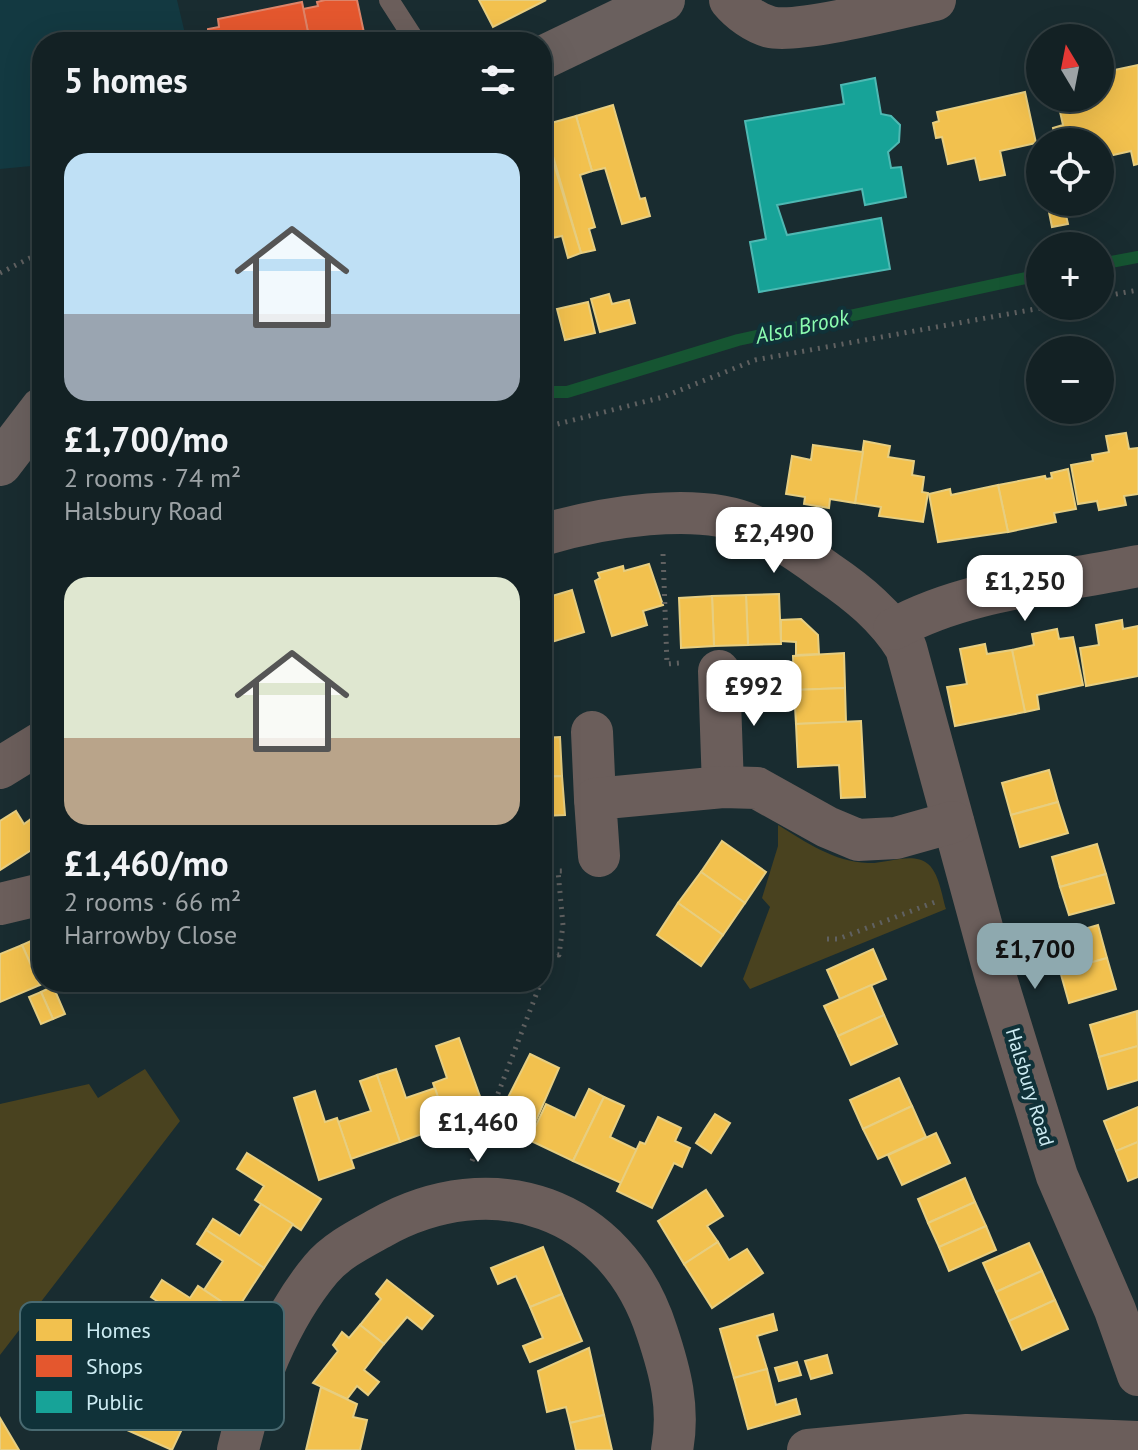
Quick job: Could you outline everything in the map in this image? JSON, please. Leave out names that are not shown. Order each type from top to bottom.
[{"type":"street","points":[[552,53],[663,0]]},
{"type":"street","points":[[730,0],[755,21],[772,28],[800,27],[935,0]]},
{"type":"street","points":[[552,532],[572,526],[659,513],[695,514],[751,524],[790,545],[840,580],[894,629],[924,612],[955,603],[1138,566]]},
{"type":"street","name":"Halsbury Road","points":[[894,629],[906,648],[972,891],[1057,1176],[1126,1306],[1138,1375]]},
{"type":"street","points":[[719,671],[723,787]]},
{"type":"street","points":[[592,732],[599,856]]},
{"type":"street","points":[[0,768],[32,748]]},
{"type":"street","points":[[595,799],[723,787],[757,788],[827,827],[858,840],[896,838],[953,822]]},
{"type":"street","points":[[0,904],[32,896]]},
{"type":"street","points":[[284,1330],[321,1269],[351,1244],[390,1222],[430,1205],[467,1198],[513,1200],[564,1215],[614,1255],[643,1294],[663,1351],[676,1412],[672,1450]]},
{"type":"street","points":[[238,1450],[243,1430]]},
{"type":"street","points":[[808,1450],[967,1435],[1136,1432]]},
{"type":"lane","points":[[389,0],[410,32]]},
{"type":"path","points":[[0,273],[32,257]]},
{"type":"path","points":[[1114,294],[1138,290]]},
{"type":"path","points":[[552,425],[663,397],[755,360],[1026,311]]},
{"type":"path","points":[[659,513],[667,664],[715,662],[719,671]]},
{"type":"path","points":[[552,954],[559,955],[563,925],[558,871],[581,868],[599,856]]},
{"type":"path","points":[[827,939],[838,939],[972,891]]},
{"type":"path","points":[[467,1198],[469,1169],[536,992]]},
{"type":"shaded area","points":[[0,0],[177,0],[185,32],[32,32],[32,166],[0,169]]},
{"type":"shaded area","points":[[778,825],[821,850],[856,862],[875,863],[907,858],[922,860],[935,873],[946,909],[750,989],[743,979],[770,907],[762,898],[778,846]]},
{"type":"shaded area","points":[[145,1069],[180,1121],[41,1302],[20,1302],[20,1329],[0,1355],[0,1104],[89,1084],[98,1098]]},
{"type":"building: Homes","points":[[479,0],[546,0],[493,27]]},
{"type":"building: Homes","points":[[1138,65],[1138,164],[1134,165],[1131,151],[1114,155],[1114,128],[1053,128],[1063,125],[1060,112],[1114,112],[1114,70]]},
{"type":"building: Homes","points":[[1025,92],[1026,112],[1029,112],[1033,128],[1026,128],[1026,145],[1000,151],[1005,175],[980,180],[975,158],[948,164],[942,137],[936,138],[933,123],[939,121],[937,112]]},
{"type":"building: Homes","points":[[613,105],[640,199],[645,198],[650,216],[622,224],[605,168],[592,171],[576,116]]},
{"type":"building: Homes","points":[[576,116],[592,171],[580,175],[595,227],[589,229],[595,250],[581,253],[552,153],[552,123]]},
{"type":"building: Homes","points":[[552,158],[581,253],[568,258],[562,236],[552,238]]},
{"type":"building: Homes","points":[[1050,216],[1066,216],[1068,224],[1052,227]]},
{"type":"building: Homes","points":[[609,294],[612,304],[629,300],[635,323],[600,332],[591,299]]},
{"type":"building: Homes","points":[[588,302],[595,333],[565,340],[557,309]]},
{"type":"building: Homes","points":[[1126,433],[1129,449],[1138,448],[1138,494],[1124,496],[1126,505],[1099,510],[1097,501],[1078,504],[1071,465],[1093,461],[1092,455],[1109,452],[1106,436]]},
{"type":"building: Homes","points":[[864,441],[890,446],[888,457],[914,461],[912,475],[924,477],[922,492],[928,493],[923,522],[879,516],[881,507],[855,503]]},
{"type":"building: Homes","points":[[813,445],[863,452],[855,503],[830,499],[829,508],[804,504],[805,497],[786,494],[792,456],[811,460]]},
{"type":"building: Homes","points":[[1068,469],[1076,509],[1054,513],[1056,522],[1008,532],[998,485],[1045,476],[1046,479],[1052,478],[1051,473]]},
{"type":"building: Homes","points":[[998,485],[1008,532],[938,542],[929,494],[950,489],[951,495]]},
{"type":"building: Homes","points":[[649,564],[663,605],[643,611],[647,625],[612,636],[595,581],[600,578],[598,573],[623,566],[624,571]]},
{"type":"building: Homes","points":[[572,590],[584,632],[552,642],[552,596]]},
{"type":"building: Homes","points":[[779,594],[781,644],[748,645],[746,595]]},
{"type":"building: Homes","points":[[746,595],[748,645],[714,646],[712,596]]},
{"type":"building: Homes","points":[[712,596],[714,646],[681,648],[679,598]]},
{"type":"building: Homes","points":[[801,619],[818,635],[819,654],[796,655],[796,642],[781,641],[781,620]]},
{"type":"building: Homes","points":[[1122,620],[1123,629],[1138,626],[1138,676],[1086,686],[1080,648],[1099,645],[1096,625]]},
{"type":"building: Homes","points":[[1057,629],[1059,639],[1073,637],[1083,685],[1037,695],[1039,709],[1025,712],[1012,650],[1034,645],[1032,634]]},
{"type":"building: Homes","points":[[985,644],[987,654],[1012,650],[1025,712],[955,726],[947,687],[967,684],[960,649]]},
{"type":"building: Homes","points":[[844,653],[845,688],[794,690],[793,656]]},
{"type":"building: Homes","points":[[845,688],[846,722],[796,724],[794,690]]},
{"type":"building: Homes","points":[[861,721],[865,797],[841,798],[839,765],[798,767],[796,724]]},
{"type":"building: Homes","points":[[552,737],[560,737],[562,776],[552,776]]},
{"type":"building: Homes","points":[[1049,770],[1058,802],[1011,815],[1002,783]]},
{"type":"building: Homes","points":[[552,776],[562,776],[565,815],[552,816]]},
{"type":"building: Homes","points":[[1058,802],[1068,833],[1020,847],[1011,815]]},
{"type":"building: Homes","points":[[16,811],[24,824],[32,821],[32,850],[0,870],[0,821]]},
{"type":"building: Homes","points":[[722,841],[766,872],[745,903],[701,872]]},
{"type":"building: Homes","points":[[1097,844],[1106,874],[1060,887],[1052,857]]},
{"type":"building: Homes","points":[[701,872],[745,903],[723,935],[678,903]]},
{"type":"building: Homes","points":[[1106,874],[1114,903],[1069,915],[1060,887]]},
{"type":"building: Homes","points":[[678,903],[723,935],[701,966],[657,935]]},
{"type":"building: Homes","points":[[1098,925],[1107,958],[1060,971],[1050,939]]},
{"type":"building: Homes","points":[[32,940],[32,967],[22,945]]},
{"type":"building: Homes","points":[[22,945],[32,967],[32,988],[0,1002],[0,954]]},
{"type":"building: Homes","points":[[873,949],[886,979],[840,999],[827,970]]},
{"type":"building: Homes","points":[[1107,958],[1116,989],[1069,1003],[1060,971]]},
{"type":"building: Homes","points":[[871,985],[884,1015],[838,1036],[824,1006]]},
{"type":"building: Homes","points":[[41,992],[56,992],[65,1014],[53,1019]]},
{"type":"building: Homes","points":[[41,992],[53,1019],[41,1024],[29,997]]},
{"type":"building: Homes","points":[[1137,1011],[1138,1046],[1099,1057],[1090,1025]]},
{"type":"building: Homes","points":[[884,1015],[897,1044],[851,1065],[838,1036]]},
{"type":"building: Homes","points":[[459,1038],[487,1116],[449,1129],[433,1083],[447,1078],[436,1046]]},
{"type":"building: Homes","points":[[1138,1046],[1138,1080],[1108,1089],[1099,1057]]},
{"type":"building: Homes","points":[[530,1054],[559,1068],[525,1146],[491,1131]]},
{"type":"building: Homes","points":[[396,1069],[406,1098],[435,1088],[447,1125],[400,1142],[377,1075]]},
{"type":"building: Homes","points":[[377,1075],[400,1142],[351,1159],[338,1122],[371,1111],[360,1081]]},
{"type":"building: Homes","points":[[899,1078],[912,1106],[863,1129],[850,1100]]},
{"type":"building: Homes","points":[[589,1089],[604,1097],[573,1161],[529,1140],[546,1104],[575,1118]]},
{"type":"building: Homes","points":[[315,1091],[325,1122],[337,1118],[354,1168],[319,1180],[294,1098]]},
{"type":"building: Homes","points":[[604,1097],[624,1106],[610,1137],[637,1150],[621,1183],[573,1161]]},
{"type":"building: Homes","points":[[912,1106],[926,1137],[878,1159],[863,1129]]},
{"type":"building: Homes","points":[[1138,1107],[1138,1142],[1116,1151],[1104,1121]]},
{"type":"building: Homes","points":[[715,1114],[730,1123],[711,1153],[696,1143]]},
{"type":"building: Homes","points":[[658,1117],[681,1128],[675,1141],[690,1148],[682,1167],[674,1163],[652,1208],[617,1191],[640,1142],[645,1144]]},
{"type":"building: Homes","points":[[936,1133],[950,1163],[902,1185],[888,1155]]},
{"type":"building: Homes","points":[[1138,1142],[1138,1177],[1128,1181],[1116,1151]]},
{"type":"building: Homes","points":[[247,1153],[321,1199],[301,1230],[255,1200],[264,1186],[237,1169]]},
{"type":"building: Homes","points":[[965,1178],[975,1202],[928,1223],[918,1199]]},
{"type":"building: Homes","points":[[706,1190],[723,1216],[707,1226],[718,1242],[684,1264],[658,1221]]},
{"type":"building: Homes","points":[[975,1202],[986,1226],[939,1247],[928,1223]]},
{"type":"building: Homes","points":[[261,1204],[293,1224],[264,1268],[206,1230],[213,1219],[240,1236]]},
{"type":"building: Homes","points":[[986,1226],[996,1250],[949,1271],[939,1247]]},
{"type":"building: Homes","points":[[206,1230],[264,1268],[242,1302],[222,1302],[204,1290],[223,1261],[197,1244]]},
{"type":"building: Homes","points":[[718,1242],[729,1260],[747,1249],[763,1273],[712,1308],[684,1264]]},
{"type":"building: Homes","points":[[1029,1243],[1042,1271],[996,1292],[983,1263]]},
{"type":"building: Homes","points":[[543,1247],[562,1294],[530,1307],[516,1276],[498,1284],[491,1268]]},
{"type":"building: Homes","points":[[1042,1271],[1055,1300],[1009,1321],[996,1292]]},
{"type":"building: Homes","points":[[162,1280],[190,1298],[198,1286],[222,1302],[158,1302],[151,1297]]},
{"type":"building: Homes","points":[[387,1280],[433,1316],[422,1329],[407,1317],[384,1344],[360,1325],[381,1299],[376,1294]]},
{"type":"building: Homes","points":[[562,1294],[582,1341],[530,1362],[523,1346],[543,1338],[530,1307]]},
{"type":"building: Homes","points":[[1055,1300],[1068,1329],[1022,1350],[1009,1321]]},
{"type":"building: Homes","points":[[773,1314],[777,1330],[757,1336],[767,1369],[734,1378],[720,1329]]},
{"type":"building: Homes","points":[[360,1325],[384,1344],[364,1370],[379,1382],[368,1395],[357,1386],[347,1399],[313,1383],[338,1351],[333,1345],[342,1332],[349,1338]]},
{"type":"building: Homes","points":[[589,1348],[604,1415],[570,1423],[566,1407],[547,1412],[538,1371]]},
{"type":"building: Homes","points":[[827,1355],[832,1373],[811,1379],[805,1361]]},
{"type":"building: Homes","points":[[797,1362],[801,1375],[779,1381],[775,1368]]},
{"type":"building: Homes","points":[[767,1369],[776,1405],[796,1399],[800,1414],[748,1429],[734,1378]]},
{"type":"building: Homes","points":[[321,1387],[357,1404],[353,1417],[367,1420],[360,1450],[306,1450]]},
{"type":"building: Homes","points":[[604,1415],[612,1450],[576,1450],[570,1423]]},
{"type":"building: Homes","points":[[0,1418],[19,1450],[0,1450]]},
{"type":"building: Homes","points":[[127,1430],[182,1430],[172,1450]]},
{"type":"building: Shops","points":[[357,0],[364,32],[308,32],[303,9],[318,6],[317,2]]},
{"type":"building: Shops","points":[[302,2],[308,32],[208,32],[208,29],[219,27],[218,19]]},
{"type":"building: Public","points":[[875,78],[881,114],[891,116],[900,125],[899,142],[888,152],[891,168],[901,167],[906,197],[865,205],[862,189],[777,205],[787,235],[881,218],[890,269],[759,292],[750,242],[766,239],[745,121],[844,104],[841,85]]},
{"type":"waterway","name":"Alsa Brook","points":[[1114,261],[1138,257]]},
{"type":"waterway","name":"Alsa Brook","points":[[552,392],[567,392],[738,340],[1026,278]]}]
